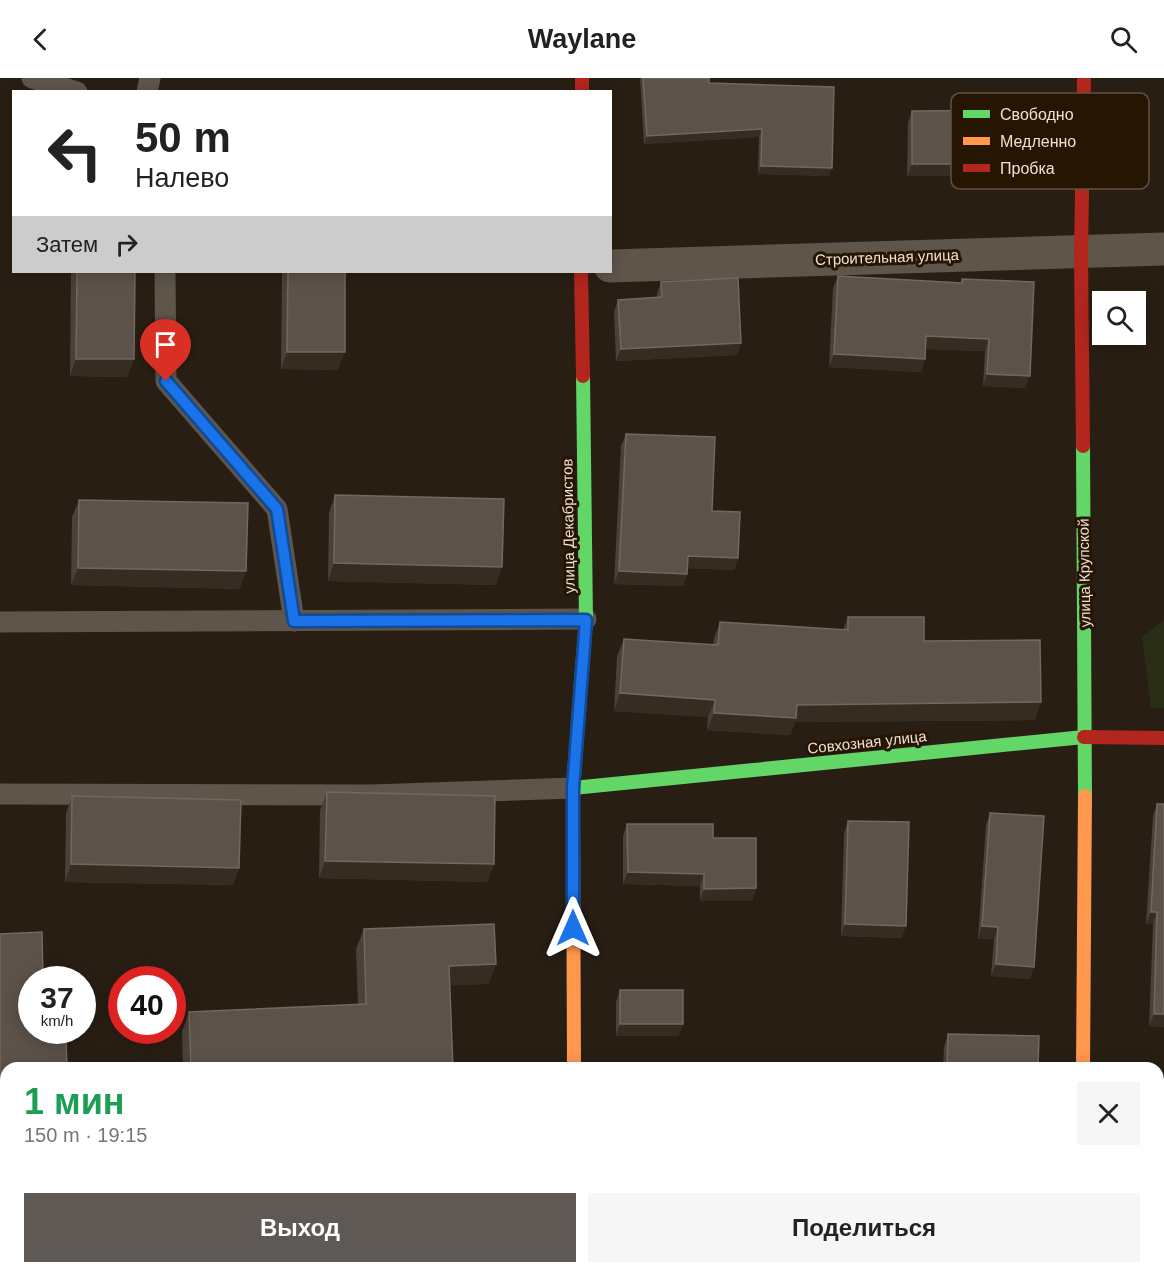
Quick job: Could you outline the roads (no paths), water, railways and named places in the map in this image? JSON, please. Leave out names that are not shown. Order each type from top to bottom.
[{"type":"street","name":"улица Крупской","points":[[1084,78],[1084,93]]},
{"type":"street","name":"улица Крупской","points":[[1082,189],[1086,737],[1083,1062]]},
{"type":"street","name":"Строительная улица","points":[[612,266],[1164,249]]},
{"type":"street","name":"улица Декабристов","points":[[574,1062],[573,788],[586,620],[581,273]]},
{"type":"street","name":"Совхозная улица","points":[[573,788],[1086,737],[1164,738]]},
{"type":"lane","points":[[32,78],[71,90]]},
{"type":"lane","points":[[165,273],[166,381],[277,509],[294,621]]},
{"type":"lane","points":[[0,622],[586,620]]},
{"type":"lane","points":[[0,794],[371,795],[573,788]]}]
